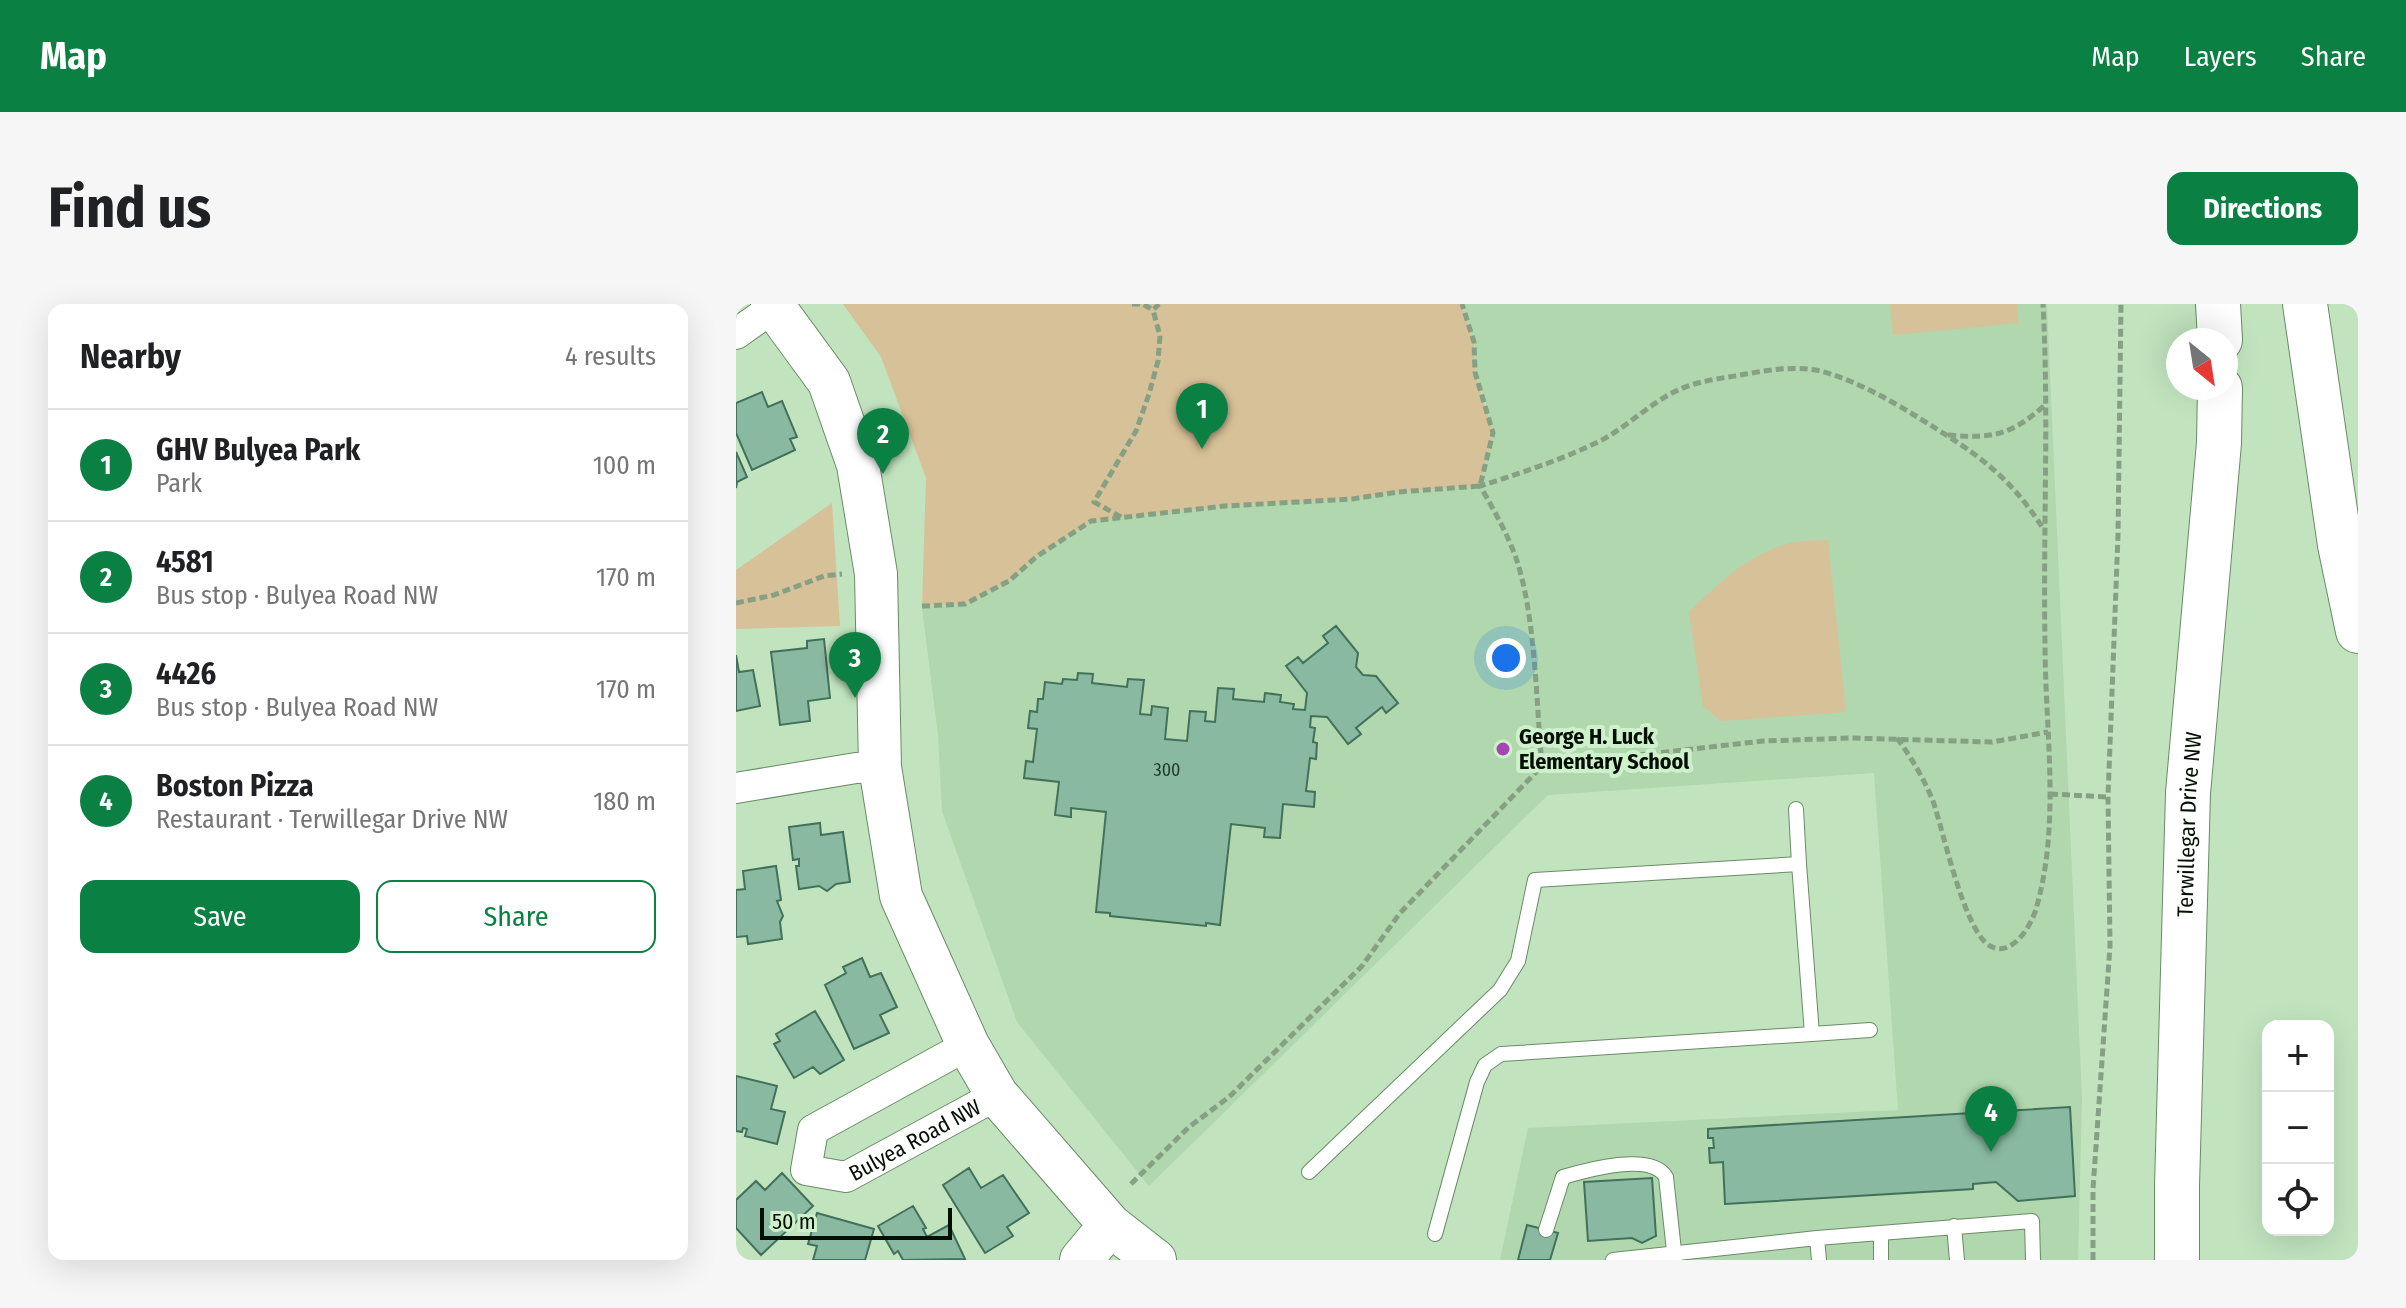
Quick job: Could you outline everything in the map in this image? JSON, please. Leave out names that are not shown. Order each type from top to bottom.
[{"type":"main road","points":[[2218,304],[2219,328]]},
{"type":"main road","points":[[2305,304],[2340,545],[2358,631]]},
{"type":"main road","name":"Terwillegar Drive NW","points":[[2177,1260],[2188,793],[2219,443],[2220,400]]},
{"type":"street","name":"Bulyea Road NW","points":[[736,334],[773,305],[829,382],[858,465],[876,574],[880,767],[901,896],[968,1045],[997,1095],[1133,1248]]},
{"type":"street","points":[[742,793],[856,768],[880,767]]},
{"type":"street","name":"Bulyea Road NW","points":[[968,1045],[813,1130],[806,1170],[846,1177],[997,1095]]},
{"type":"street","points":[[1081,1260],[1133,1248]]},
{"type":"lane","points":[[1796,809],[1812,1034]]},
{"type":"lane","points":[[1309,1172],[1500,990],[1518,961],[1535,880],[1799,864]]},
{"type":"lane","points":[[1435,1234],[1477,1082],[1485,1065],[1501,1054],[1870,1030]]},
{"type":"lane","points":[[1546,1230],[1563,1177],[1594,1169],[1646,1164],[1661,1170],[1666,1177],[1675,1256]]},
{"type":"lane","points":[[1613,1260],[1748,1253],[1817,1238],[2032,1221],[2033,1260]]},
{"type":"lane","points":[[1954,1226],[1957,1260]]},
{"type":"lane","points":[[1881,1235],[1881,1260]]},
{"type":"lane","points":[[1817,1238],[1819,1260]]},
{"type":"path","points":[[1122,517],[1094,502],[1136,431],[1158,361],[1160,336],[1153,310],[1143,304],[1132,304]]},
{"type":"path","points":[[1153,310],[1159,304]]},
{"type":"path","points":[[1462,304],[1474,342],[1475,372],[1493,433],[1480,486],[1507,536],[1523,586],[1542,766]]},
{"type":"path","points":[[1897,738],[1932,799],[1973,927],[1991,947],[2004,948],[2020,938],[2036,910],[2047,848],[2050,794],[2043,304]]},
{"type":"path","points":[[2093,1260],[2093,1189],[2110,946],[2108,797],[2118,535],[2121,304]]},
{"type":"path","points":[[922,606],[965,604],[1009,581],[1036,557],[1091,521],[1259,503],[1352,499],[1480,486],[1573,454],[1624,427],[1660,399],[1691,384],[1770,370],[1821,371],[1894,404],[1984,460],[2027,502],[2044,530]]},
{"type":"path","points":[[1946,435],[1994,437],[2028,421],[2045,405]]},
{"type":"path","points":[[736,603],[774,595],[824,576],[876,574]]},
{"type":"path","points":[[1131,1184],[1189,1127],[1229,1097],[1362,966],[1400,913],[1542,766],[1763,741],[1897,738],[1992,742],[2048,732]]},
{"type":"path","points":[[2050,794],[2108,797]]},
{"type":"shaded area","points":[[843,304],[1462,304],[1474,342],[1475,372],[1493,433],[1480,486],[1352,499],[1225,506],[1092,521],[1036,557],[1009,581],[965,604],[922,606],[926,478],[881,357]]},
{"type":"shaded area","name":"George H. Luck Elementary School","points":[[1462,304],[2047,304],[2082,1099],[2078,1260],[1500,1260],[1528,1128],[1898,1110],[1874,773],[1548,795],[1149,1186],[1017,1022],[942,811],[938,735],[922,607],[965,604],[1009,581],[1036,557],[1091,521],[1225,506],[1352,499],[1480,486],[1487,407],[1475,372],[1474,342]]},
{"type":"shaded area","points":[[1890,304],[2017,304],[2019,323],[1893,335]]},
{"type":"shaded area","points":[[832,503],[840,626],[736,629],[736,570]]},
{"type":"shaded area","points":[[1828,540],[1846,712],[1721,721],[1703,706],[1689,612],[1723,580],[1761,554],[1790,543]]},
{"type":"building","points":[[762,392],[768,407],[782,401],[797,437],[790,439],[795,450],[752,470],[736,433],[736,403]]},
{"type":"building","points":[[736,452],[747,477],[737,482],[736,488]]},
{"type":"building","points":[[1336,626],[1358,653],[1356,667],[1363,675],[1376,676],[1398,703],[1386,713],[1382,707],[1356,728],[1361,734],[1348,744],[1327,717],[1311,716],[1310,727],[1315,728],[1313,742],[1317,743],[1316,759],[1310,758],[1306,791],[1315,792],[1314,807],[1283,804],[1280,838],[1264,837],[1265,828],[1231,824],[1220,925],[1110,916],[1110,913],[1096,912],[1106,812],[1071,808],[1071,817],[1055,815],[1059,782],[1024,778],[1026,761],[1033,762],[1037,729],[1028,728],[1030,711],[1037,712],[1038,699],[1043,699],[1045,682],[1062,684],[1063,679],[1077,680],[1078,673],[1093,674],[1092,683],[1127,687],[1128,679],[1144,680],[1140,714],[1151,715],[1152,706],[1168,708],[1165,739],[1187,741],[1190,711],[1206,712],[1205,721],[1215,722],[1218,688],[1234,689],[1233,699],[1264,702],[1265,693],[1281,695],[1280,702],[1294,704],[1293,709],[1305,710],[1307,693],[1286,666],[1298,657],[1303,663],[1328,643],[1323,636]]},
{"type":"building","points":[[824,639],[830,698],[808,701],[810,721],[780,725],[771,652],[807,648],[807,641]]},
{"type":"building","points":[[736,655],[739,672],[753,670],[760,706],[736,711]]},
{"type":"building","points":[[820,823],[821,835],[843,832],[850,882],[836,884],[827,891],[819,886],[799,889],[796,866],[799,866],[799,859],[793,860],[789,827]]},
{"type":"building","points":[[776,866],[781,900],[777,901],[783,916],[780,922],[782,939],[748,944],[747,936],[736,937],[736,890],[745,889],[743,871]]},
{"type":"building","points":[[862,958],[870,977],[881,973],[897,1007],[880,1015],[889,1033],[854,1049],[825,985],[846,973],[843,967]]},
{"type":"building","points":[[815,1011],[844,1060],[820,1074],[813,1067],[794,1078],[774,1044],[780,1041],[776,1034]]},
{"type":"building","points":[[736,1076],[777,1086],[771,1109],[785,1112],[777,1144],[745,1136],[747,1129],[736,1131]]},
{"type":"building","points":[[2070,1107],[2075,1196],[2018,1201],[1996,1182],[1973,1184],[1973,1189],[1725,1204],[1723,1162],[1710,1163],[1709,1148],[1714,1148],[1713,1138],[1708,1138],[1708,1129]]},
{"type":"building","points":[[969,1168],[981,1188],[1003,1175],[1029,1213],[1007,1227],[1013,1236],[985,1253],[943,1185]]},
{"type":"building","points":[[782,1173],[813,1206],[761,1255],[736,1228],[736,1200],[756,1181],[765,1190]]},
{"type":"building","points":[[1652,1178],[1656,1236],[1642,1243],[1632,1238],[1588,1241],[1584,1182]]},
{"type":"building","points":[[913,1206],[926,1228],[923,1229],[927,1237],[949,1225],[965,1259],[903,1260],[898,1251],[894,1254],[878,1226]]},
{"type":"building","points":[[817,1213],[874,1229],[865,1260],[813,1260],[817,1246],[808,1244]]},
{"type":"building","points":[[1527,1225],[1558,1233],[1550,1260],[1518,1260]]},
{"type":"place","name":"GHV Bulyea Park","points":[[1202,449]]},
{"type":"place","name":"4581","points":[[883,474]]},
{"type":"place","name":"4426","points":[[855,698]]},
{"type":"place","name":"George H. Luck Elementary School","points":[[1503,749]]},
{"type":"place","name":"Boston Pizza","points":[[1991,1152]]}]
